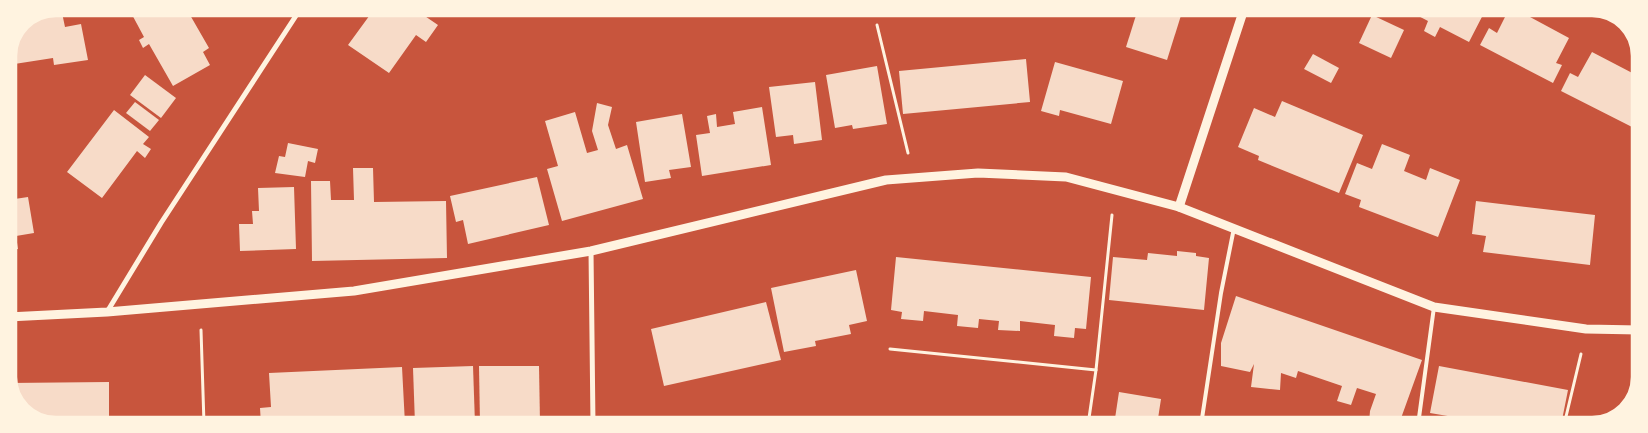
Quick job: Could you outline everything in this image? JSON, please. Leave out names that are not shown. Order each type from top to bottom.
[{"type":"street","points":[[107,312],[161,222],[296,16]]},
{"type":"street","points":[[1179,207],[1242,16]]},
{"type":"street","points":[[16,317],[200,305],[354,291],[591,251],[886,180],[978,173],[1066,177],[1179,207],[1434,307],[1586,329],[1632,330]]},
{"type":"street","points":[[591,251],[593,417]]},
{"type":"lane","points":[[1202,417],[1221,293],[1234,228]]},
{"type":"lane","points":[[1419,417],[1434,307]]},
{"type":"path","points":[[877,25],[914,178]]},
{"type":"path","points":[[1089,417],[1115,190]]},
{"type":"path","points":[[200,305],[204,417]]},
{"type":"path","points":[[1566,417],[1586,329]]},
{"type":"path","points":[[890,349],[1096,370]]},
{"type":"building","points":[[63,16],[65,27],[81,24],[88,60],[54,65],[53,58],[16,64],[17,48],[23,34],[34,23],[48,17]]},
{"type":"building","points":[[133,16],[191,16],[209,48],[203,52],[210,65],[173,86],[149,44],[143,48],[139,40],[144,37]]},
{"type":"building","points":[[369,16],[425,16],[438,25],[426,42],[416,35],[389,73],[348,45]]},
{"type":"building","points":[[1136,16],[1181,16],[1167,60],[1126,47]]},
{"type":"building","points":[[1372,16],[1404,30],[1391,58],[1359,43]]},
{"type":"building","points":[[1418,16],[1482,16],[1469,42],[1440,27],[1435,37],[1424,31],[1428,21]]},
{"type":"building","points":[[1506,16],[1528,16],[1569,38],[1556,63],[1562,65],[1553,83],[1480,45],[1489,28],[1497,33]]},
{"type":"building","points":[[1592,52],[1632,73],[1632,127],[1561,91],[1570,73],[1578,77]]},
{"type":"building","points":[[1313,54],[1339,68],[1331,83],[1304,69]]},
{"type":"building","points":[[1026,59],[1030,102],[903,114],[899,71]]},
{"type":"building","points":[[1055,62],[1123,81],[1111,124],[1060,110],[1059,116],[1041,111]]},
{"type":"building","points":[[877,66],[887,124],[853,129],[852,125],[835,128],[826,75]]},
{"type":"building","points":[[145,75],[176,98],[161,118],[130,95]]},
{"type":"building","points":[[815,82],[822,140],[794,144],[793,135],[776,137],[769,87]]},
{"type":"building","points":[[1282,101],[1363,135],[1339,193],[1258,160],[1259,156],[1238,147],[1254,108],[1275,117]]},
{"type":"building","points":[[135,102],[159,120],[150,131],[126,113]]},
{"type":"building","points":[[597,103],[612,107],[608,125],[616,149],[627,145],[643,199],[562,221],[547,169],[558,166],[545,121],[575,112],[587,153],[598,150],[592,131]]},
{"type":"building","points":[[762,107],[771,165],[702,176],[696,135],[710,133],[707,116],[716,114],[717,127],[735,124],[733,112]]},
{"type":"building","points":[[114,110],[149,137],[143,144],[151,149],[145,158],[137,151],[102,198],[67,172]]},
{"type":"building","points":[[682,114],[691,167],[669,170],[671,178],[645,182],[636,122]]},
{"type":"building","points":[[288,143],[318,149],[315,163],[308,161],[305,177],[275,173],[279,156],[285,157]]},
{"type":"building","points":[[1382,144],[1410,155],[1404,171],[1426,180],[1430,168],[1460,180],[1438,237],[1359,207],[1361,200],[1345,194],[1357,163],[1372,169]]},
{"type":"building","points":[[353,168],[373,168],[374,202],[446,201],[447,258],[312,261],[311,181],[330,181],[331,200],[354,200]]},
{"type":"building","points":[[537,177],[549,225],[468,244],[463,220],[456,222],[450,196]]},
{"type":"building","points":[[294,187],[296,249],[240,251],[239,224],[253,224],[252,211],[259,211],[258,188]]},
{"type":"building","points":[[28,197],[34,233],[16,236],[16,199]]},
{"type":"building","points":[[1476,201],[1595,215],[1590,265],[1483,252],[1486,236],[1472,234]]},
{"type":"building","points":[[1177,251],[1196,253],[1196,256],[1209,258],[1204,310],[1109,300],[1113,257],[1147,260],[1148,253],[1177,256]]},
{"type":"building","points":[[896,257],[1091,277],[1086,329],[1075,328],[1074,338],[1054,336],[1055,325],[1020,321],[1020,331],[998,330],[999,321],[979,319],[978,328],[957,326],[958,315],[924,311],[923,321],[901,319],[902,312],[891,310]]},
{"type":"building","points":[[856,270],[867,321],[849,325],[851,334],[815,341],[816,346],[784,352],[771,288]]},
{"type":"building","points":[[1236,296],[1422,360],[1401,417],[1370,417],[1376,394],[1357,388],[1351,405],[1337,401],[1342,386],[1298,371],[1296,378],[1281,373],[1280,390],[1251,387],[1254,364],[1250,372],[1221,366],[1221,343]]},
{"type":"building","points":[[766,302],[781,360],[664,386],[651,329]]},
{"type":"building","points":[[473,366],[475,417],[415,417],[413,368]]},
{"type":"building","points":[[479,366],[539,366],[540,417],[480,417]]},
{"type":"building","points":[[1439,366],[1568,390],[1563,417],[1454,417],[1430,413]]},
{"type":"building","points":[[402,367],[405,417],[261,417],[260,408],[271,407],[269,373]]},
{"type":"building","points":[[109,382],[109,417],[56,417],[46,415],[36,411],[26,403],[19,392],[17,383]]},
{"type":"building","points":[[1119,392],[1161,399],[1158,417],[1115,417]]}]
